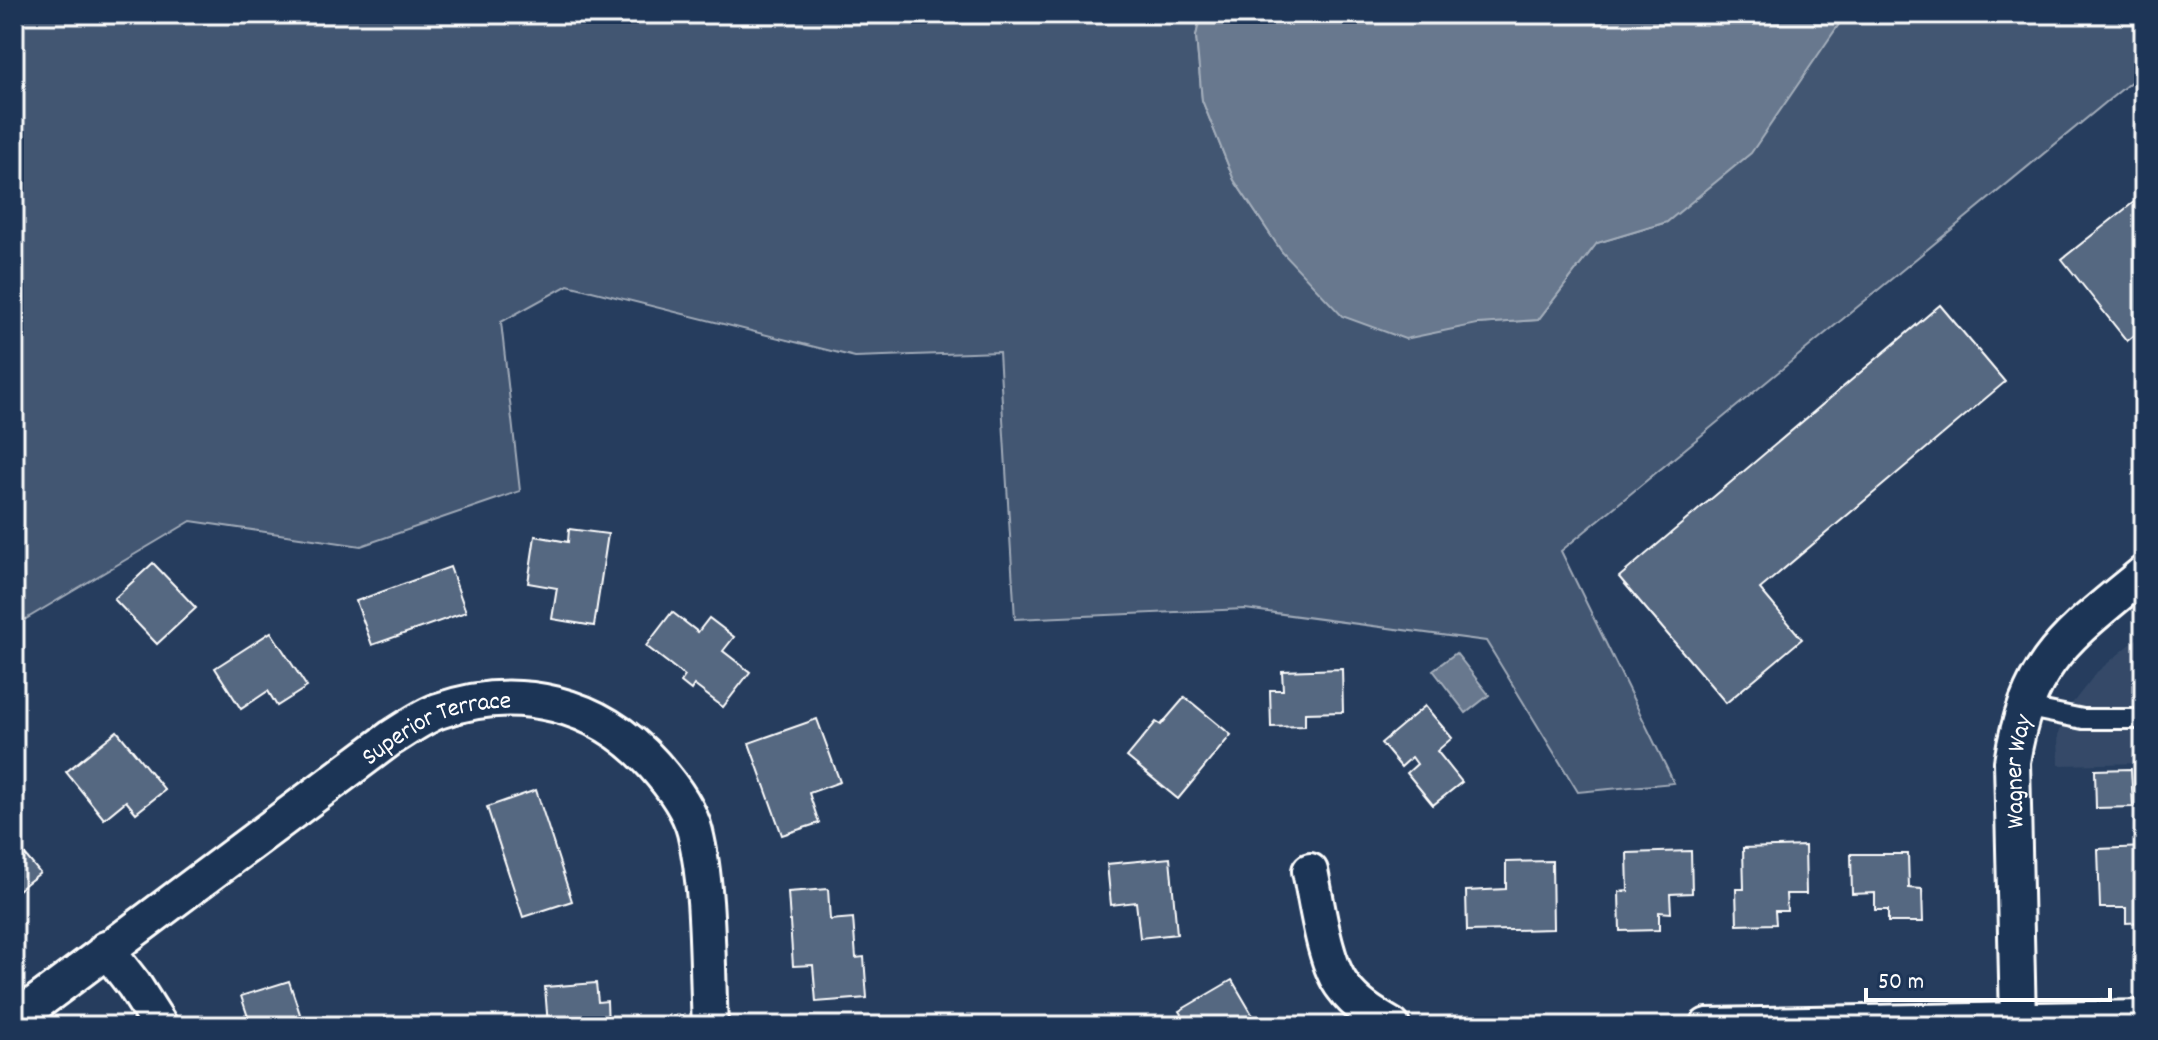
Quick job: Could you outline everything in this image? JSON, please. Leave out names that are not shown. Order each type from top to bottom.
[{"type":"street","name":"Wagner Way","points":[[2018,1021],[2012,762],[2024,707],[2036,679],[2068,637],[2144,573]]},
{"type":"street","name":"Superior Terrace","points":[[14,1020],[391,738],[437,712],[487,699],[540,700],[591,714],[636,744],[669,782],[695,829],[702,881],[710,1026]]},
{"type":"street","points":[[1310,871],[1328,952],[1340,984],[1362,1008],[1392,1026]]},
{"type":"street","points":[[106,949],[160,1026]]},
{"type":"street","points":[[1707,1026],[2144,1018]]},
{"type":"lane","points":[[2024,707],[2083,719],[2144,719]]},
{"type":"shaded area","points":[[14,14],[1201,14],[1196,36],[1202,100],[1234,180],[1282,252],[1477,324],[1538,320],[1597,243],[1667,222],[1819,52],[1846,14],[2144,14],[2144,71],[1561,551],[1674,783],[1578,792],[1486,641],[1245,609],[1015,619],[999,352],[855,357],[568,285],[501,322],[520,491],[361,546],[191,521],[14,626]]},
{"type":"shaded area","points":[[1201,14],[1846,14],[1751,153],[1667,222],[1597,243],[1538,320],[1477,324],[1405,339],[1342,316],[1282,252],[1234,180],[1202,100],[1196,36]]},
{"type":"shaded area","points":[[2144,633],[2144,763],[2059,765],[2058,735],[2071,705],[2097,672]]},
{"type":"shaded area","points":[[1456,653],[1489,695],[1466,713],[1433,670]]},
{"type":"building","points":[[2144,194],[2144,328],[2127,341],[2062,259]]},
{"type":"building","points":[[1940,305],[2005,382],[1760,589],[1802,639],[1726,703],[1619,577]]},
{"type":"building","points":[[569,529],[608,534],[594,626],[552,619],[557,588],[528,583],[535,536],[568,542]]},
{"type":"building","points":[[153,563],[196,608],[157,644],[114,599]]},
{"type":"building","points":[[450,567],[466,612],[372,645],[356,601]]},
{"type":"building","points":[[672,612],[698,632],[709,618],[734,637],[723,651],[750,672],[723,707],[694,685],[691,690],[681,682],[685,676],[646,646]]},
{"type":"building","points":[[271,632],[307,687],[277,706],[268,691],[241,709],[215,668]]},
{"type":"building","points":[[1342,669],[1343,712],[1305,713],[1305,726],[1271,727],[1270,690],[1283,690],[1282,671]]},
{"type":"building","points":[[1185,697],[1231,735],[1178,799],[1127,757],[1156,722],[1161,725]]},
{"type":"building","points":[[1425,706],[1452,738],[1437,751],[1462,782],[1433,805],[1407,773],[1417,764],[1412,757],[1401,767],[1381,743]]},
{"type":"building","points":[[817,719],[840,782],[809,793],[819,823],[782,835],[749,743]]},
{"type":"building","points":[[117,731],[165,790],[136,813],[126,801],[104,819],[66,772]]},
{"type":"building","points":[[2131,769],[2133,807],[2096,808],[2095,770]]},
{"type":"building","points":[[536,790],[572,901],[523,917],[487,807]]},
{"type":"building","points":[[14,845],[40,873],[14,893]]},
{"type":"building","points":[[1805,846],[1806,894],[1786,894],[1787,911],[1775,911],[1776,924],[1737,925],[1736,889],[1744,889],[1743,848]]},
{"type":"building","points":[[2144,847],[2144,922],[2126,923],[2126,908],[2100,908],[2098,849]]},
{"type":"building","points":[[1691,851],[1692,893],[1670,894],[1671,913],[1659,912],[1659,930],[1620,931],[1619,892],[1628,891],[1627,853]]},
{"type":"building","points":[[1851,854],[1908,854],[1909,888],[1922,889],[1923,922],[1888,922],[1888,910],[1875,910],[1875,893],[1852,894]]},
{"type":"building","points":[[1170,858],[1177,934],[1140,938],[1136,902],[1111,905],[1107,864]]},
{"type":"building","points":[[1552,861],[1553,929],[1467,931],[1466,891],[1506,889],[1506,862]]},
{"type":"building","points":[[828,889],[830,920],[853,918],[856,958],[864,957],[867,998],[816,1002],[813,965],[793,966],[788,892]]},
{"type":"building","points":[[1232,980],[1259,1026],[1179,1026],[1186,1022],[1179,1011]]},
{"type":"building","points":[[289,981],[304,1026],[251,1026],[241,996]]},
{"type":"building","points":[[596,983],[598,1002],[607,1001],[608,1026],[548,1026],[545,987]]}]
